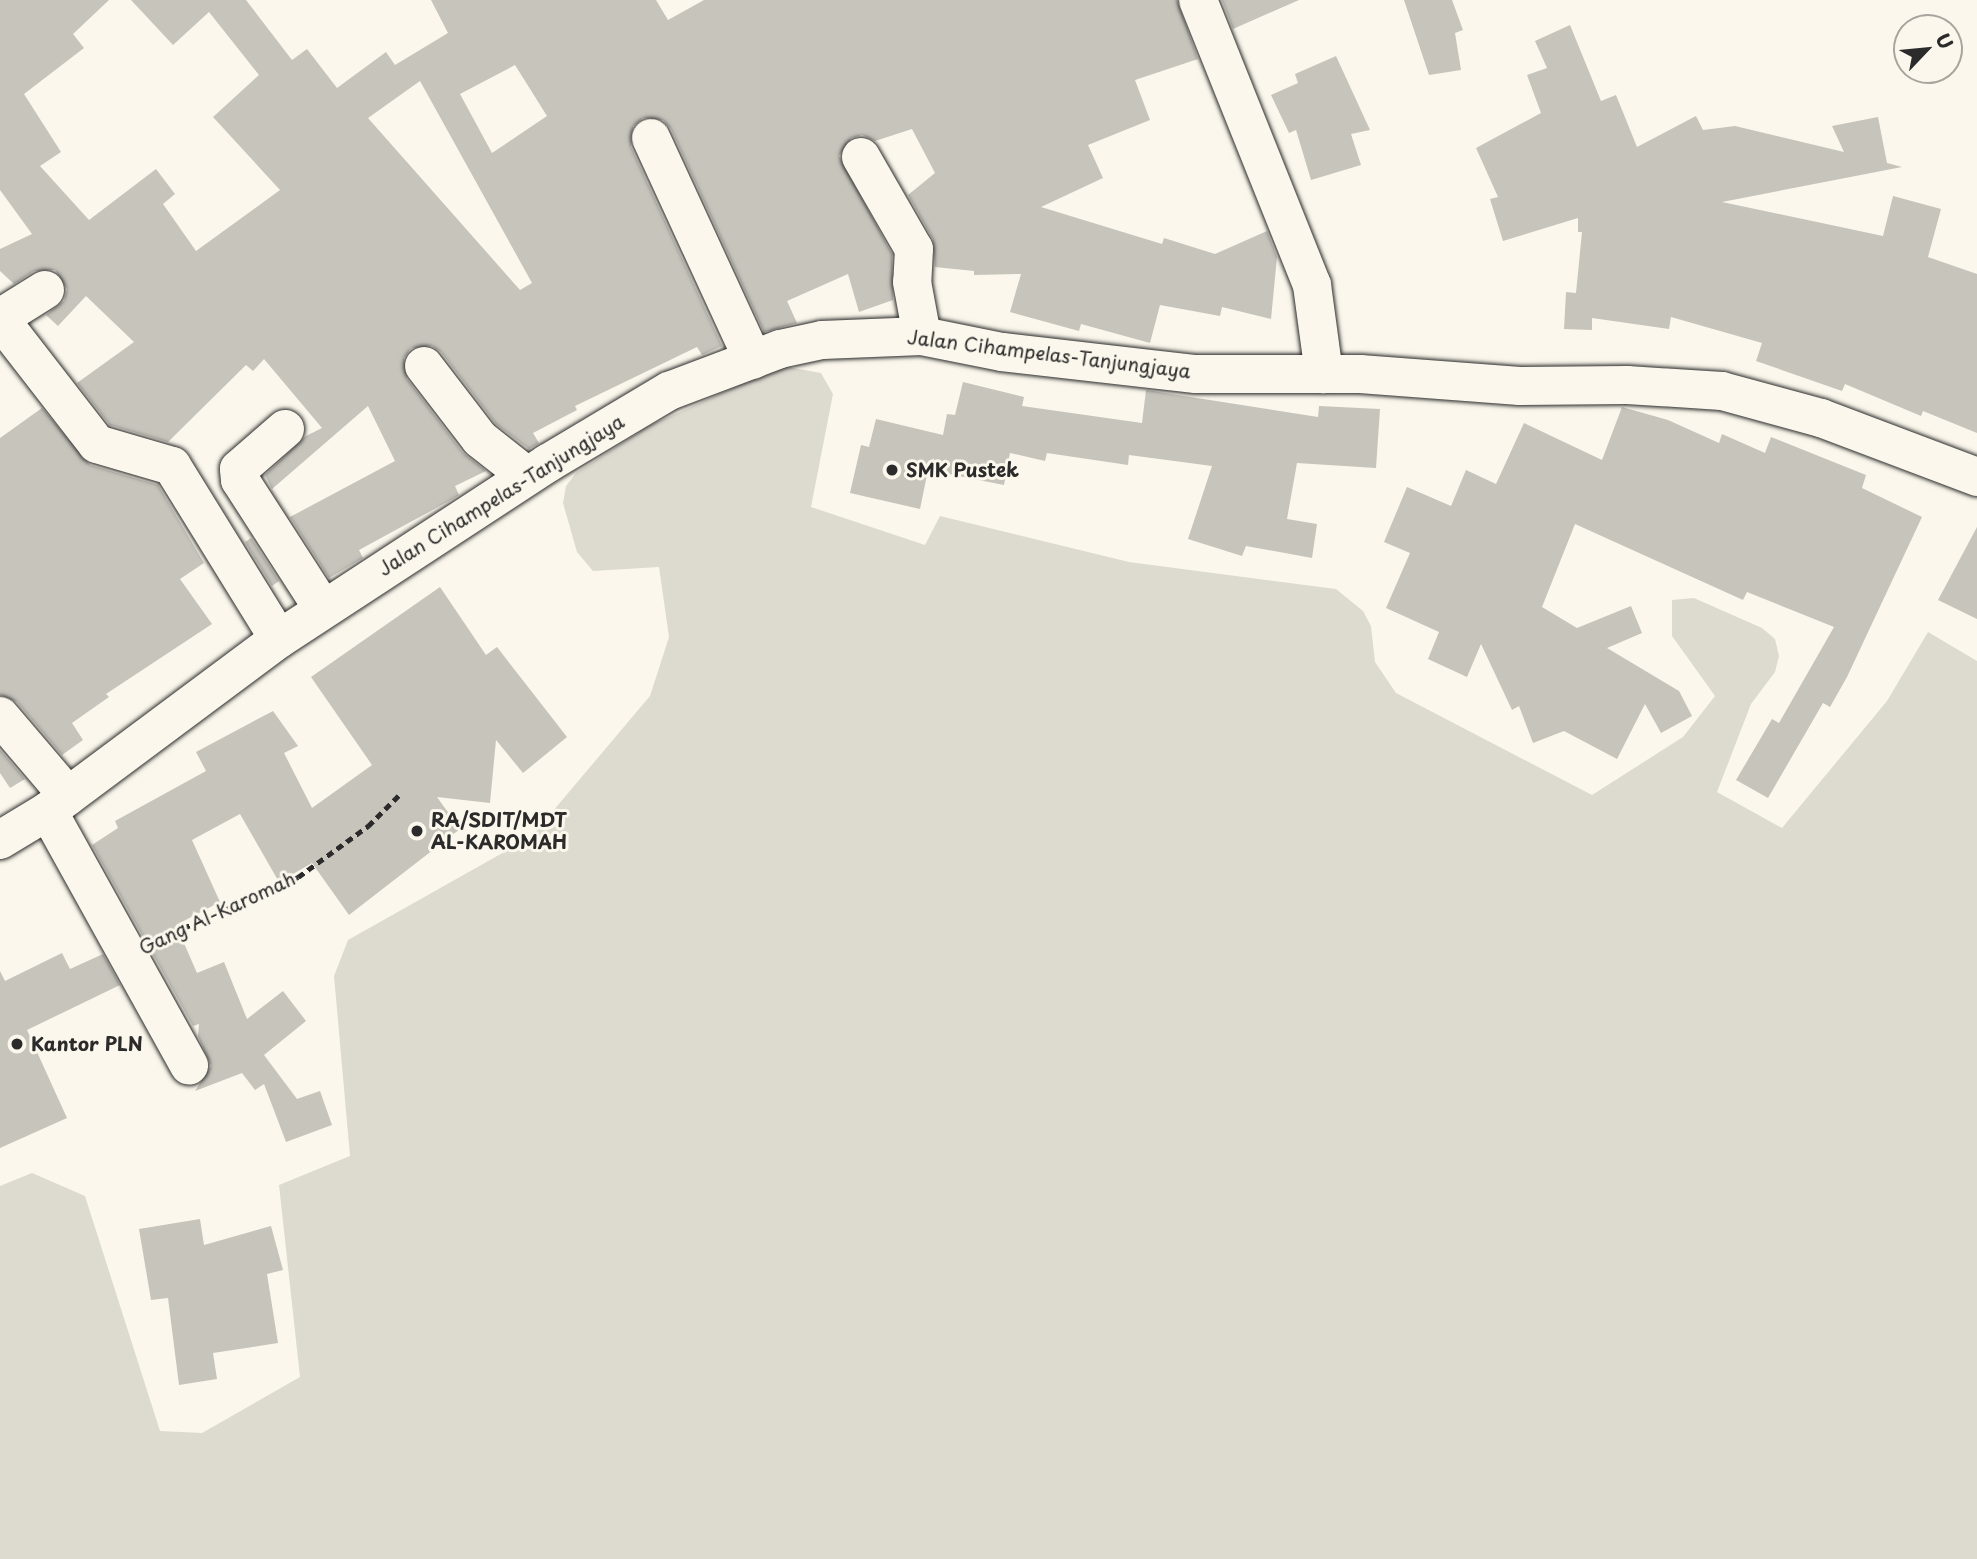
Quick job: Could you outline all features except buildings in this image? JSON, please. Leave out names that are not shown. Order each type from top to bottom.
[{"type":"street","points":[[1198,0],[1312,285],[1321,325],[1324,374]]},
{"type":"street","points":[[651,138],[753,360]]},
{"type":"street","points":[[861,157],[914,249],[912,282],[922,336]]},
{"type":"street","points":[[45,290],[0,318],[97,444],[172,466],[279,639]]},
{"type":"street","name":"Jalan Cihampelas-Tanjungjaya","points":[[0,840],[58,803],[279,639],[527,476],[669,391],[753,360],[822,340],[922,336],[1002,352],[1196,374],[1324,374],[1520,386],[1627,384],[1723,391],[1808,414],[1977,477]]},
{"type":"street","points":[[425,366],[480,439],[527,476]]},
{"type":"street","points":[[285,429],[239,469],[240,480],[323,609]]},
{"type":"street","name":"Gang Al-Karomah","points":[[0,716],[58,803],[129,954],[189,1065]]},
{"type":"path","name":"Gang Al-Karomah","points":[[129,954],[298,877],[368,826],[401,793]]},
{"type":"shaded area","points":[[782,366],[821,373],[833,394],[811,507],[925,545],[940,516],[1129,562],[1336,589],[1363,611],[1371,626],[1375,662],[1396,693],[1592,795],[1683,737],[1715,696],[1672,636],[1672,600],[1694,598],[1762,628],[1775,639],[1779,656],[1775,672],[1751,704],[1717,792],[1782,828],[1887,701],[1928,632],[1977,661],[1977,1559],[0,1559],[0,1186],[32,1173],[85,1196],[160,1431],[202,1433],[300,1377],[279,1185],[350,1156],[334,976],[348,940],[531,837],[650,696],[669,637],[659,567],[593,571],[577,552],[563,503],[566,486],[576,473],[649,426]]},
{"type":"place","name":"SMK Pustek","points":[[892,470]]},
{"type":"place","name":"RA/SDIT/MDT AL-KAROMAH","points":[[417,831]]},
{"type":"place","name":"Kantor PLN","points":[[17,1044]]}]
